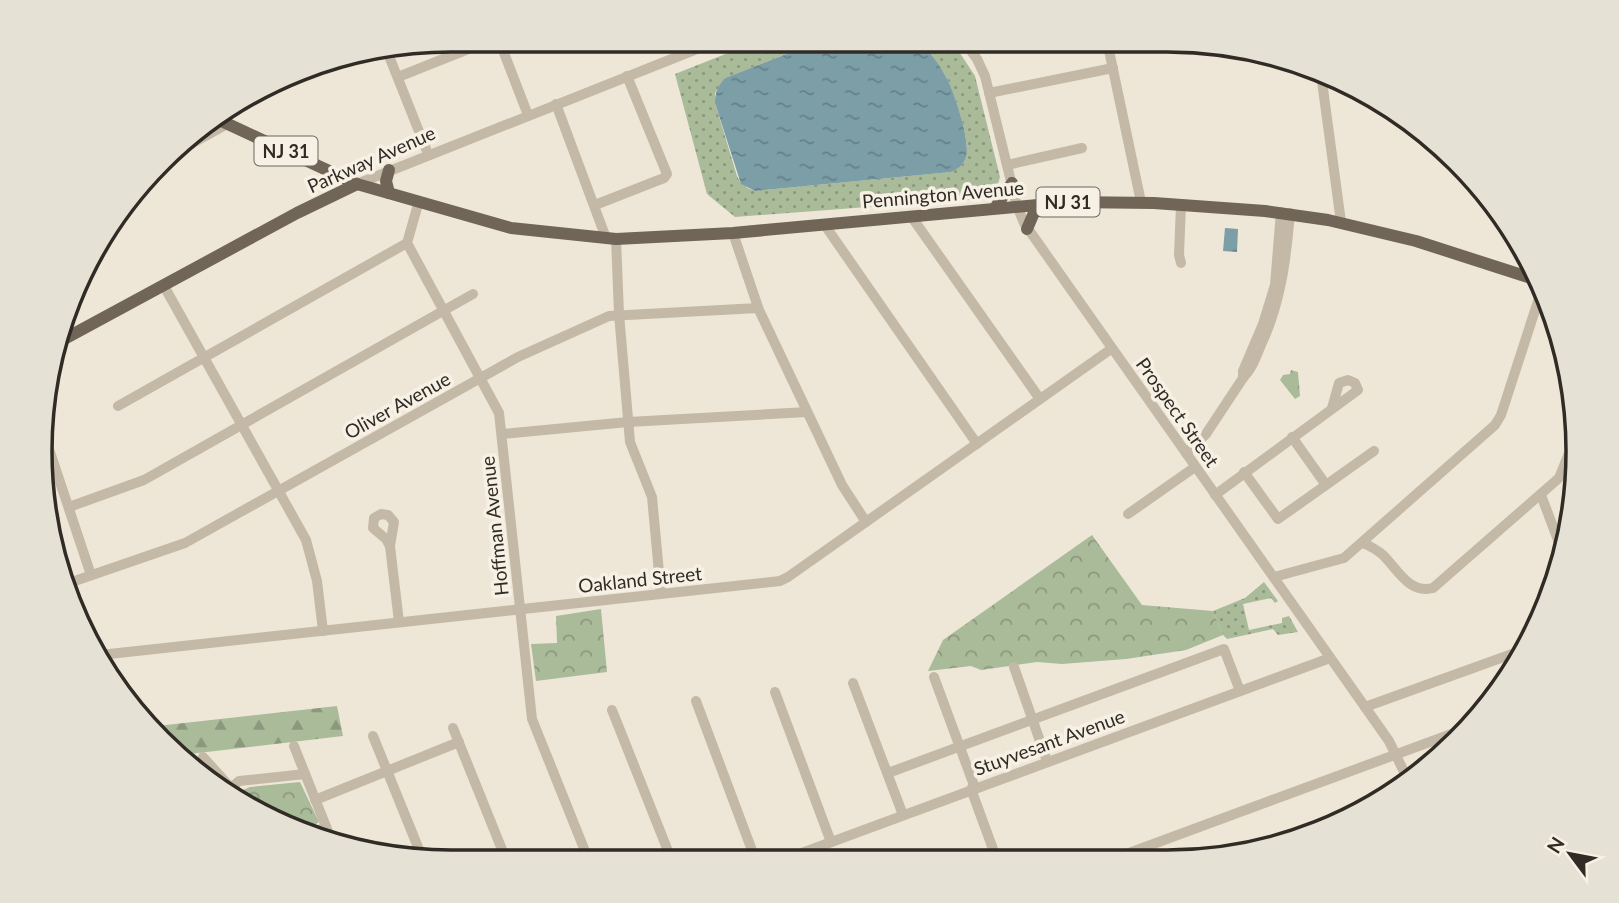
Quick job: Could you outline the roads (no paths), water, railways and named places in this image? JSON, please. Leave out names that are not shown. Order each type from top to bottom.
[{"type":"main road","name":"NJ 31","points":[[226,123],[357,184]]},
{"type":"main road","points":[[389,170],[386,181],[389,192]]},
{"type":"main road","points":[[995,208],[1012,183]]},
{"type":"main road","name":"Pennington Avenue","points":[[357,184],[502,226],[611,239],[733,233],[1091,201],[1286,213],[1341,222],[1526,276]]},
{"type":"main road","name":"Parkway Avenue","points":[[70,336],[297,213],[357,184]]},
{"type":"main road","points":[[1027,229],[1040,204]]},
{"type":"street","points":[[398,77],[461,52]]},
{"type":"street","points":[[504,52],[528,115]]},
{"type":"street","name":"Prospect Street","points":[[972,52],[979,62],[989,93],[1017,206],[1027,229],[1365,707],[1396,754],[1404,772]]},
{"type":"street","points":[[1109,52],[1141,202]]},
{"type":"street","name":"Parkway Avenue","points":[[357,184],[686,53]]},
{"type":"street","points":[[390,57],[428,154]]},
{"type":"street","points":[[989,93],[1113,68]]},
{"type":"street","points":[[595,205],[664,178],[667,174],[627,76]]},
{"type":"street","points":[[1322,84],[1341,222]]},
{"type":"street","points":[[556,104],[611,239],[631,447],[652,498],[661,594]]},
{"type":"street","points":[[1007,165],[1082,148]]},
{"type":"street","points":[[118,407],[407,243],[419,201]]},
{"type":"street","points":[[1181,205],[1181,263]]},
{"type":"street","points":[[1185,453],[1206,434],[1243,378],[1242,370],[1261,330],[1275,285],[1286,213]]},
{"type":"street","points":[[911,216],[1040,399]]},
{"type":"street","points":[[824,224],[977,444]]},
{"type":"street","points":[[733,233],[758,308],[842,485],[866,522]]},
{"type":"street","name":"Hoffman Avenue","points":[[407,243],[496,404],[502,434],[532,719],[586,850]]},
{"type":"street","points":[[164,286],[306,540],[313,561],[323,631]]},
{"type":"street","points":[[69,507],[144,480],[473,294]]},
{"type":"street","points":[[1274,578],[1344,558],[1495,425],[1501,415],[1537,303]]},
{"type":"street","name":"Oliver Avenue","points":[[74,581],[185,542],[531,351],[609,316],[758,308]]},
{"type":"street","name":"Oakland Street","points":[[108,654],[780,581],[1111,349]]},
{"type":"street","points":[[1215,495],[1332,408]]},
{"type":"street","points":[[502,434],[628,422],[807,412]]},
{"type":"street","points":[[1292,437],[1326,485]]},
{"type":"street","points":[[1244,472],[1278,519],[1374,451]]},
{"type":"street","points":[[52,458],[92,575]]},
{"type":"street","points":[[1363,543],[1382,555],[1413,586],[1423,590],[1433,588],[1541,495],[1562,475],[1566,464]]},
{"type":"street","points":[[1128,514],[1195,467]]},
{"type":"street","points":[[1541,495],[1557,538]]},
{"type":"street","points":[[390,547],[399,622]]},
{"type":"street","points":[[888,773],[1224,649],[1240,691]]},
{"type":"street","points":[[1365,707],[1511,654]]},
{"type":"street","name":"Stuyvesant Avenue","points":[[810,850],[1330,658]]},
{"type":"street","points":[[1014,667],[1047,761]]},
{"type":"street","points":[[934,677],[994,850]]},
{"type":"street","points":[[853,684],[904,815]]},
{"type":"street","points":[[775,692],[831,842]]},
{"type":"street","points":[[696,701],[752,850]]},
{"type":"street","points":[[612,710],[668,850]]},
{"type":"street","points":[[453,728],[502,850]]},
{"type":"street","points":[[1137,850],[1449,735]]},
{"type":"street","points":[[373,736],[419,849]]},
{"type":"street","points":[[316,800],[459,742]]},
{"type":"street","points":[[294,746],[327,830]]},
{"type":"street","points":[[203,757],[220,776]]},
{"type":"street","points":[[234,785],[239,781],[305,774]]},
{"type":"street","points":[[322,829],[326,827]]},
{"type":"water","points":[[792,52],[929,52],[943,72],[957,105],[966,140],[966,157],[958,168],[951,172],[755,191],[741,184],[715,103],[719,87],[725,78]]},
{"type":"water","points":[[1225,228],[1238,229],[1237,252],[1223,251]]}]
